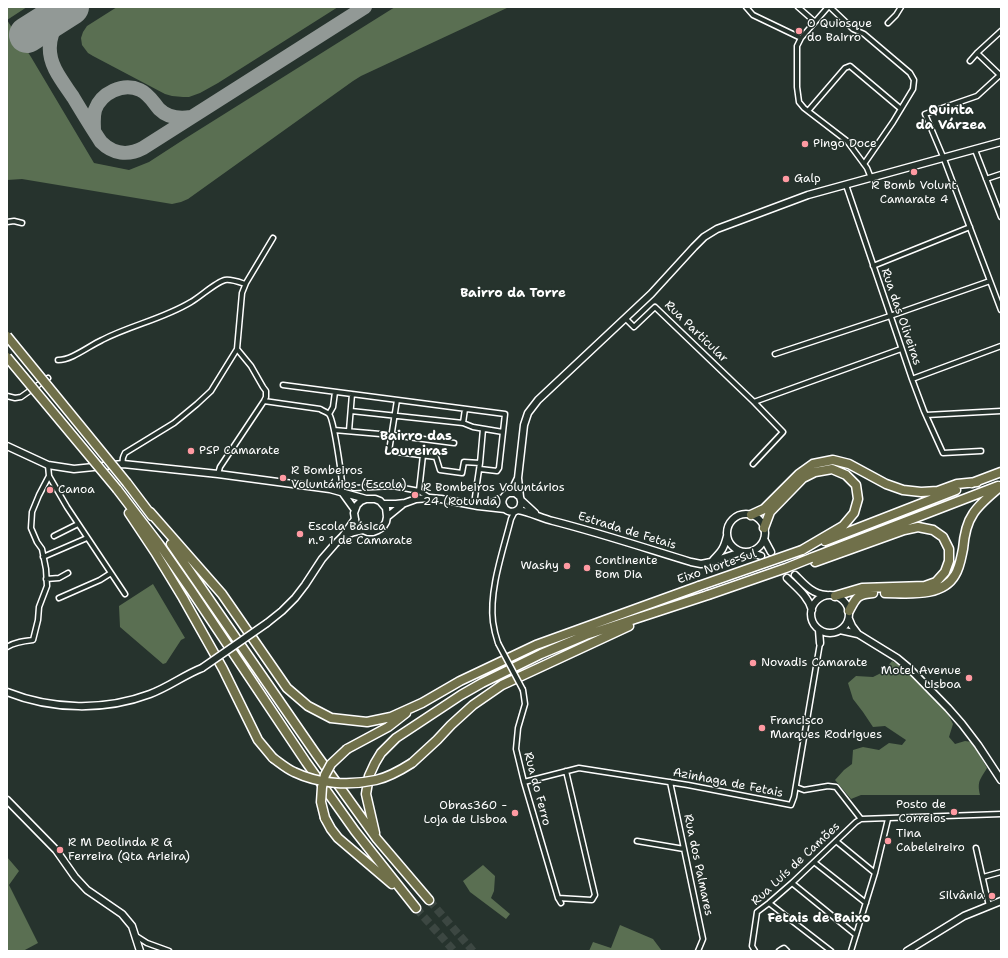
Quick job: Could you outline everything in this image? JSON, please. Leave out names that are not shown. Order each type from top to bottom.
[{"type":"highway","points":[[7,336],[128,483],[150,512],[316,754],[377,840],[429,900]]},
{"type":"highway","points":[[7,357],[119,491],[159,544],[306,762],[355,831],[416,908]]},
{"type":"highway","points":[[751,515],[764,509],[799,474],[813,464],[833,460],[849,464],[886,484],[903,490],[921,492],[938,491],[957,484],[977,482]]},
{"type":"highway","points":[[764,528],[770,512],[803,478],[815,472],[832,469],[846,475],[856,485],[858,499],[854,513],[844,526],[802,550]]},
{"type":"highway","name":"Eixo Norte-Sul","points":[[422,703],[466,678],[536,645],[802,550],[1001,472]]},
{"type":"highway","points":[[849,615],[855,599],[864,594],[929,592],[944,587],[955,576],[960,562],[965,530],[972,514],[1001,485]]},
{"type":"highway","name":"Eixo Norte-Sul","points":[[657,613],[813,560],[1001,485]]},
{"type":"highway","points":[[119,491],[129,513],[183,598],[223,669],[258,740],[273,758],[292,772],[312,780],[329,783],[350,784],[376,780],[394,773],[412,763],[473,705],[502,685],[657,613]]},
{"type":"highway","points":[[150,512],[222,594],[287,688],[308,706],[331,718],[367,722],[390,717],[422,703]]},
{"type":"highway","points":[[813,560],[904,530],[918,527],[933,530],[943,537],[948,549],[949,561],[945,572],[936,582],[925,586],[862,588],[831,596]]},
{"type":"highway","points":[[377,840],[366,794],[369,776],[374,763],[381,753],[396,738],[461,695],[541,654],[586,635],[657,613]]},
{"type":"highway","points":[[407,897],[338,838],[325,818],[321,802],[322,787],[325,775],[331,764],[347,749],[388,727],[422,703]]},
{"type":"street","points":[[746,7],[753,15],[801,38]]},
{"type":"street","points":[[798,7],[815,22]]},
{"type":"street","points":[[864,164],[893,122],[913,89],[914,80],[910,72],[864,34],[853,29],[829,7],[801,38],[797,46],[797,87],[799,102],[804,108],[846,141],[867,168],[871,178]]},
{"type":"street","points":[[888,23],[896,15],[900,7]]},
{"type":"street","points":[[970,61],[1001,31]]},
{"type":"street","points":[[977,53],[1000,76],[978,96],[925,114],[944,159],[990,281],[999,297],[1001,310]]},
{"type":"street","points":[[808,111],[845,68],[850,66],[901,109]]},
{"type":"street","points":[[518,478],[502,504],[512,510],[520,508],[521,499],[518,478],[524,425],[528,413],[538,400],[650,294],[704,237],[718,228],[808,195],[944,159],[1001,142]]},
{"type":"street","points":[[975,150],[986,179],[999,206],[1001,217]]},
{"type":"street","points":[[986,179],[1001,174]]},
{"type":"street","name":"Rua das Oliveiras","points":[[846,185],[901,349],[926,415],[943,453],[981,451]]},
{"type":"street","points":[[7,222],[14,221],[22,223]]},
{"type":"street","points":[[873,266],[970,227]]},
{"type":"street","points":[[123,464],[123,456],[129,450],[174,423],[211,391],[237,349],[242,293],[245,284],[273,238]]},
{"type":"street","points":[[58,360],[69,358],[123,330],[168,314],[192,302],[220,282],[225,280],[237,281],[245,284]]},
{"type":"street","points":[[775,354],[990,281]]},
{"type":"street","name":"Rua Particular","points":[[625,318],[634,327],[656,307],[783,432],[753,464]]},
{"type":"street","points":[[912,379],[1001,346]]},
{"type":"street","points":[[218,474],[220,467],[266,397],[266,391],[251,366],[237,349]]},
{"type":"street","points":[[754,402],[901,349]]},
{"type":"street","points":[[7,396],[15,398],[21,397],[48,378]]},
{"type":"street","points":[[284,385],[505,414],[500,468],[497,471],[480,469]]},
{"type":"street","points":[[329,414],[333,407],[335,392]]},
{"type":"street","points":[[349,431],[352,394]]},
{"type":"street","points":[[397,400],[389,451],[436,457],[440,470],[462,473],[464,462],[480,463]]},
{"type":"street","points":[[264,401],[320,409],[329,414],[334,430],[342,492],[355,510]]},
{"type":"street","points":[[463,423],[465,409]]},
{"type":"street","points":[[926,415],[1001,411]]},
{"type":"street","points":[[351,412],[463,423],[473,427],[503,432]]},
{"type":"street","points":[[475,497],[480,469],[483,429]]},
{"type":"street","points":[[334,430],[392,435],[454,443]]},
{"type":"street","points":[[7,446],[48,465],[74,469],[123,464],[330,488],[366,499],[376,499],[383,504],[386,508],[386,522],[383,527],[373,532],[363,530],[356,524],[355,510],[357,505],[366,499]]},
{"type":"street","points":[[419,491],[423,455]]},
{"type":"street","points":[[48,465],[49,476],[67,507],[125,594]]},
{"type":"street","points":[[7,647],[22,641],[33,640],[38,620],[39,607],[47,586],[46,569],[42,549],[31,528],[32,512],[49,476]]},
{"type":"street","points":[[354,488],[393,486],[419,491],[430,498]]},
{"type":"street","points":[[485,506],[515,493],[521,499]]},
{"type":"street","name":"Estrada de Fetais","points":[[383,504],[405,503],[430,498],[526,511],[551,521],[575,526],[701,564],[741,552]]},
{"type":"street","name":"Estrada de Fetais","points":[[521,499],[538,516]]},
{"type":"street","points":[[387,517],[405,503]]},
{"type":"street","name":"Rua do Ferro","points":[[512,510],[492,604],[493,623],[498,644],[523,690],[525,704],[518,728],[516,749],[524,782],[558,898],[561,903]]},
{"type":"street","points":[[711,562],[725,546],[727,529],[730,522],[743,514],[751,515],[757,518],[764,528],[764,539],[761,545],[750,552]]},
{"type":"street","points":[[7,692],[42,702],[68,705],[103,705],[123,702],[150,694],[171,685],[202,668],[282,611],[295,598],[325,556],[343,536],[355,519]]},
{"type":"street","points":[[54,536],[78,524]]},
{"type":"street","points":[[343,536],[363,530]]},
{"type":"street","points":[[727,536],[729,543],[734,549],[761,556]]},
{"type":"street","points":[[43,557],[87,538]]},
{"type":"street","points":[[764,539],[771,552]]},
{"type":"street","points":[[46,579],[59,578],[68,573]]},
{"type":"street","points":[[60,598],[100,580],[111,573]]},
{"type":"street","points":[[795,575],[812,591],[820,595],[841,599],[846,604],[852,626],[858,634]]},
{"type":"street","points":[[786,578],[805,596],[812,610]]},
{"type":"street","points":[[831,596],[820,598],[815,603],[812,610],[811,617],[819,630],[826,633],[833,633],[840,630],[846,625],[849,615]]},
{"type":"street","points":[[819,630],[820,643]]},
{"type":"street","points":[[840,630],[858,634],[897,658],[909,668],[962,724],[978,744],[1001,780]]},
{"type":"street","points":[[820,643],[826,633]]},
{"type":"street","name":"Azinhaga de Fetais","points":[[524,782],[579,768],[670,782],[791,805],[796,786],[820,643]]},
{"type":"street","points":[[558,898],[592,900],[595,895],[566,771]]},
{"type":"street","name":"Rua dos Palmares","points":[[670,782],[703,939],[698,951]]},
{"type":"street","points":[[796,786],[804,790],[828,786],[836,788],[861,819],[1001,814]]},
{"type":"street","points":[[7,800],[56,850],[74,878],[87,890],[122,914],[132,926],[140,951]]},
{"type":"street","name":"Rua Luís de Camões","points":[[755,951],[752,946],[757,912],[792,883],[856,822],[861,819]]},
{"type":"street","points":[[851,951],[875,873],[888,819]]},
{"type":"street","points":[[637,841],[684,849]]},
{"type":"street","points":[[836,842],[875,873]]},
{"type":"street","points":[[976,848],[989,906]]},
{"type":"street","points":[[814,862],[866,904]]},
{"type":"street","points":[[983,877],[1001,872]]},
{"type":"street","points":[[792,883],[856,935]]},
{"type":"street","points":[[907,951],[964,916],[1001,901]]},
{"type":"street","points":[[769,903],[831,951]]},
{"type":"street","points":[[136,936],[147,943],[169,951]]},
{"type":"street","points":[[779,951],[784,948],[787,951]]},
{"type":"green space","points":[[7,7],[27,7],[7,20]]},
{"type":"green space","points":[[117,7],[338,7],[218,83],[200,93],[189,97],[183,97],[165,94],[93,56],[88,53],[82,45],[81,38],[87,26]]},
{"type":"green space","points":[[395,7],[509,7],[361,76],[188,199],[172,204],[22,179],[7,180],[7,20],[31,57],[94,163],[129,170],[149,162]]},
{"type":"green space","points":[[153,584],[185,638],[181,640],[166,663],[163,664],[120,627],[119,606]]},
{"type":"green space","points":[[892,661],[910,671],[947,712],[953,724],[949,737],[955,744],[965,741],[972,742],[987,768],[980,781],[980,795],[861,795],[851,799],[835,780],[852,764],[853,750],[863,747],[879,750],[889,743],[902,745],[906,740],[885,726],[873,727],[853,699],[848,683],[856,676],[873,677],[883,672]]},
{"type":"green space","points":[[7,857],[19,871],[9,885],[38,943],[23,951],[7,951]]},
{"type":"green space","points":[[483,865],[495,876],[494,891],[491,898],[510,914],[506,919],[470,892],[463,881]]},
{"type":"green space","points":[[620,925],[653,939],[662,951],[589,951],[593,942],[611,948]]},
{"type":"taxiway","points":[[73,7],[60,20],[52,35],[50,51],[55,69],[101,142],[111,149],[126,153],[143,148],[365,7]]},
{"type":"taxiway","points":[[94,131],[94,113],[98,104],[107,94],[120,88],[127,87],[140,90],[148,96],[162,112],[170,116],[178,118],[191,117]]},
{"type":"runway","points":[[27,35],[71,7]]},
{"type":"tunnel","points":[[771,552],[795,575]]},
{"type":"tunnel","points":[[761,556],[787,578]]},
{"type":"tunnel","points":[[429,900],[473,951]]},
{"type":"tunnel","points":[[416,908],[454,951]]},
{"type":"place","name":"O Quiosque do Bairro","points":[[799,31]]},
{"type":"place","name":"Pingo Doce","points":[[805,144]]},
{"type":"place","name":"R Bomb Volunt Camarate 4","points":[[914,172]]},
{"type":"place","name":"Galp","points":[[786,179]]},
{"type":"place","name":"PSP Camarate","points":[[191,451]]},
{"type":"place","name":"R Bombeiros Voluntários (Escola)","points":[[283,478]]},
{"type":"place","name":"Canoa","points":[[50,490]]},
{"type":"place","name":"R Bombeiros Voluntários 24 (Rotunda)","points":[[415,495]]},
{"type":"place","name":"Escola Básica n.º 1 de Camarate","points":[[300,534]]},
{"type":"place","name":"Washy","points":[[567,566]]},
{"type":"place","name":"Continente Bom Dia","points":[[587,568]]},
{"type":"place","name":"Novadis Camarate","points":[[753,663]]},
{"type":"place","name":"Motel Avenue Lisboa","points":[[969,678]]},
{"type":"place","name":"Francisco Marques Rodrigues","points":[[762,728]]},
{"type":"place","name":"Posto de Correios","points":[[954,812]]},
{"type":"place","name":"Obras360 - Loja de Lisboa","points":[[515,813]]},
{"type":"place","name":"Tina Cabeleireiro","points":[[888,841]]},
{"type":"place","name":"R M Deolinda R G Ferreira (Qta Arieira)","points":[[60,850]]},
{"type":"place","name":"Silvânia","points":[[992,896]]},
{"type":"district","name":"Quinta da Várzea","points":[[951,118]]},
{"type":"district","name":"Bairro da Torre","points":[[513,294]]},
{"type":"district","name":"Bairro das Loureiras","points":[[416,444]]},
{"type":"district","name":"Fetais de Baixo","points":[[819,919]]}]
